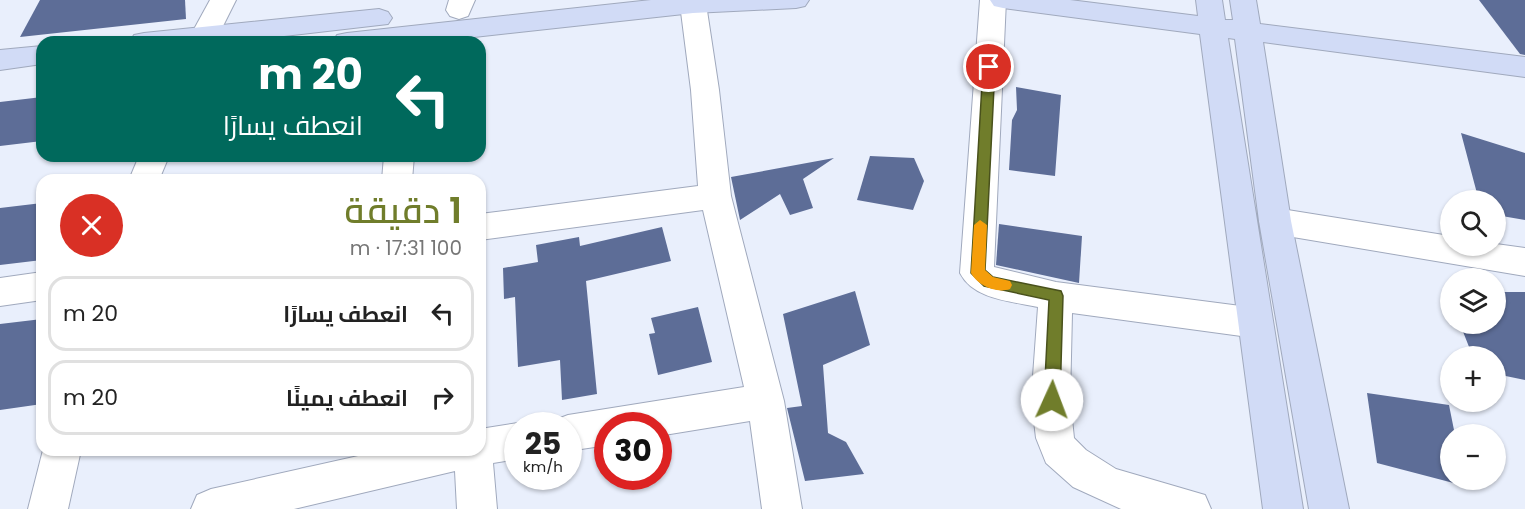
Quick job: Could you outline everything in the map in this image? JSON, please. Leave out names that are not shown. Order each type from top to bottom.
[{"type":"main road","points":[[219,36],[460,5],[569,0]]},
{"type":"main road","points":[[433,36],[693,4],[796,0]]},
{"type":"main road","points":[[1004,0],[1245,14],[1525,46]]},
{"type":"main road","points":[[1163,0],[1211,11]]},
{"type":"main road","points":[[1211,11],[1282,509]]},
{"type":"main road","points":[[1245,14],[1525,67]]},
{"type":"main road","points":[[1245,14],[1275,221],[1329,509]]},
{"type":"main road","points":[[0,60],[36,56]]},
{"type":"main road","points":[[0,81],[36,77]]},
{"type":"street","points":[[204,36],[223,0]]},
{"type":"street","points":[[993,0],[978,273],[989,282],[1056,296],[1256,323]]},
{"type":"street","points":[[693,4],[705,90],[715,196],[766,400],[782,509]]},
{"type":"street","points":[[486,226],[715,196]]},
{"type":"street","points":[[1275,221],[1525,262]]},
{"type":"street","points":[[0,292],[36,287]]},
{"type":"street","points":[[1056,296],[1051,421],[1059,448],[1078,467],[1114,488],[1191,509]]},
{"type":"street","points":[[672,416],[766,400]]},
{"type":"street","points":[[486,446],[504,443]]},
{"type":"street","points":[[48,509],[61,456]]},
{"type":"street","points":[[211,509],[440,456]]},
{"type":"street","points":[[473,456],[477,509]]},
{"type":"building","points":[[40,0],[185,0],[186,19],[20,37]]},
{"type":"building","points":[[1479,0],[1525,0],[1525,55],[1520,54]]},
{"type":"building","points":[[1016,87],[1061,95],[1055,176],[1009,170],[1012,120],[1017,110]]},
{"type":"building","points":[[36,98],[36,142],[0,146],[0,102]]},
{"type":"building","points":[[1461,133],[1525,153],[1525,220],[1506,217],[1506,190],[1476,190]]},
{"type":"building","points":[[870,156],[914,158],[924,181],[913,210],[857,200]]},
{"type":"building","points":[[834,158],[803,179],[813,208],[790,215],[780,194],[740,220],[731,177]]},
{"type":"building","points":[[36,204],[36,261],[0,265],[0,208]]},
{"type":"building","points":[[999,224],[1082,236],[1079,283],[996,265]]},
{"type":"building","points":[[662,227],[671,261],[586,281],[597,394],[562,400],[560,360],[518,367],[515,297],[504,299],[503,268],[538,262],[536,245],[579,237],[580,246]]},
{"type":"building","points":[[855,291],[870,345],[823,365],[828,433],[846,442],[864,474],[805,481],[787,408],[802,406],[783,314]]},
{"type":"building","points":[[1506,292],[1525,292],[1525,380],[1506,376],[1506,346],[1469,346],[1464,334],[1506,334]]},
{"type":"building","points":[[698,307],[712,362],[658,375],[649,334],[655,333],[651,318]]},
{"type":"building","points":[[36,320],[36,405],[0,410],[0,324]]},
{"type":"building","points":[[1367,393],[1440,404],[1440,412],[1450,412],[1453,424],[1440,424],[1440,479],[1377,463]]},
{"type":"slow traffic","points":[[980,225],[978,273],[989,282],[1005,285]]},
{"type":"route","points":[[989,67],[978,273],[989,282],[1056,296],[1052,400]]}]
